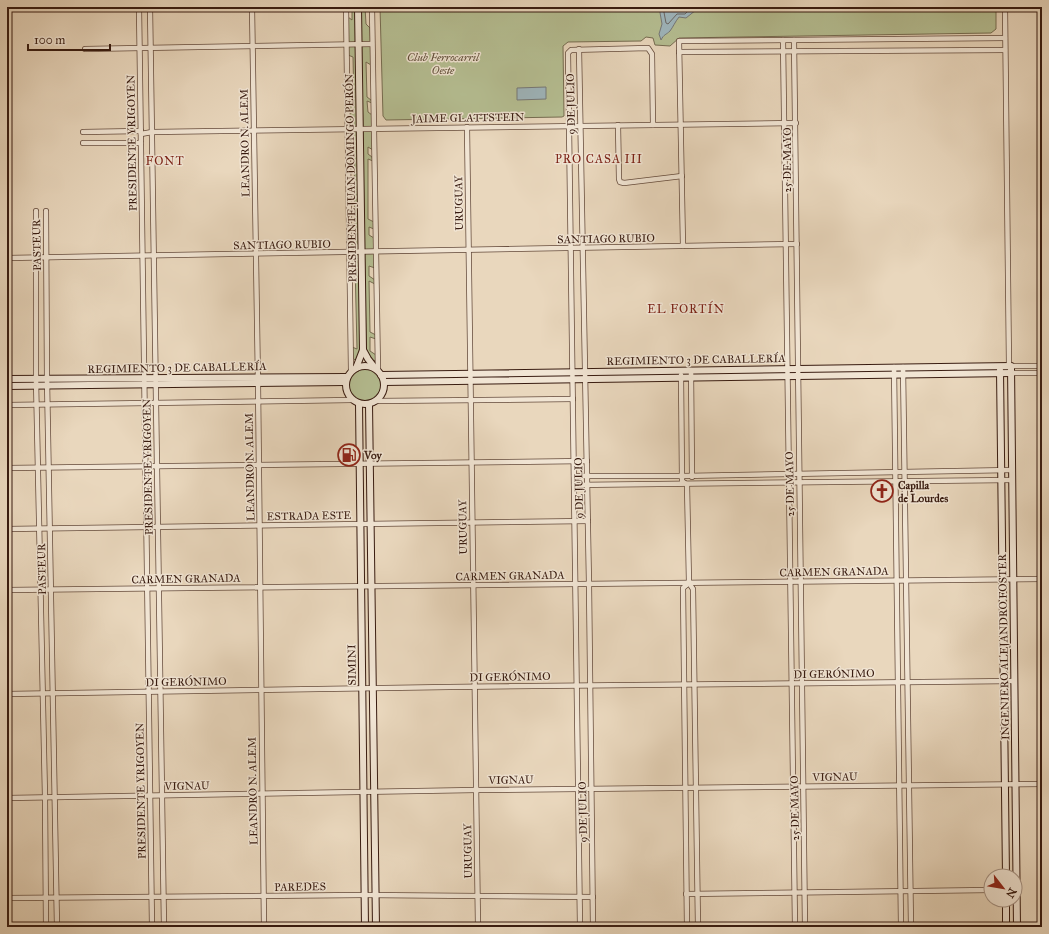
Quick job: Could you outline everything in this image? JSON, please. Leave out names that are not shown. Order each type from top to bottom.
[{"type":"street","name":"PRESIDENTE YRIGOYEN","points":[[139,7],[152,927]]},
{"type":"street","name":"PRESIDENTE YRIGOYEN","points":[[150,7],[164,927]]},
{"type":"street","name":"LEANDRO N. ALEM","points":[[252,7],[264,927]]},
{"type":"street","points":[[346,7],[353,369],[346,380],[348,395],[352,400],[359,404],[372,402],[573,399]]},
{"type":"street","name":"PRESIDENTE JUAN DOMINGO PERÓN","points":[[353,369],[363,350],[358,7]]},
{"type":"street","points":[[372,7],[379,372]]},
{"type":"street","points":[[1005,7],[1010,366],[1042,366]]},
{"type":"street","points":[[683,246],[679,41],[1005,38]]},
{"type":"street","name":"25 DE MAYO","points":[[783,40],[795,927]]},
{"type":"street","name":"25 DE MAYO","points":[[794,40],[805,927]]},
{"type":"street","points":[[85,49],[372,44]]},
{"type":"street","points":[[579,49],[648,48],[652,54],[653,125]]},
{"type":"street","name":"9 DE JULIO","points":[[580,927],[568,53],[571,50],[579,49],[588,485],[593,927]]},
{"type":"street","points":[[679,52],[1005,50]]},
{"type":"street","name":"JAIME GLATTSTEIN","points":[[83,132],[254,131],[796,122]]},
{"type":"street","points":[[618,125],[620,182],[624,183],[682,176]]},
{"type":"street","name":"URUGUAY","points":[[467,127],[478,927]]},
{"type":"street","points":[[84,144],[141,142]]},
{"type":"street","name":"PASTEUR","points":[[36,211],[36,405],[45,797],[46,927]]},
{"type":"street","name":"PASTEUR","points":[[46,211],[47,405],[57,927]]},
{"type":"street","name":"SANTIAGO RUBIO","points":[[7,258],[797,244]]},
{"type":"street","points":[[363,350],[368,359],[379,372],[384,382],[382,393],[372,402]]},
{"type":"street","points":[[353,369],[369,366],[379,372]]},
{"type":"street","name":"INGENIERO ALEJANDRO FOSTER","points":[[1000,366],[1006,868]]},
{"type":"street","name":"REGIMIENTO 3 DE CABALLERÍA","points":[[384,382],[572,372],[1010,366]]},
{"type":"street","name":"INGENIERO ALEJANDRO FOSTER","points":[[1010,366],[1016,868]]},
{"type":"street","points":[[894,367],[901,927]]},
{"type":"street","points":[[903,367],[911,927]]},
{"type":"street","points":[[681,370],[682,481],[687,484]]},
{"type":"street","points":[[687,484],[692,481],[691,370]]},
{"type":"street","name":"REGIMIENTO 3 DE CABALLERÍA","points":[[379,372],[470,377],[573,379],[1011,373]]},
{"type":"street","points":[[1011,373],[1042,373]]},
{"type":"street","name":"REGIMIENTO 3 DE CABALLERÍA","points":[[7,379],[36,383]]},
{"type":"street","name":"REGIMIENTO 3 DE CABALLERÍA","points":[[7,386],[36,383],[144,381],[346,380]]},
{"type":"street","points":[[7,405],[352,400]]},
{"type":"street","name":"SIMINI","points":[[372,402],[370,464],[376,927]]},
{"type":"street","name":"SIMINI","points":[[359,404],[365,927]]},
{"type":"street","points":[[7,468],[587,461]]},
{"type":"street","points":[[574,476],[682,476],[1012,470]]},
{"type":"street","points":[[574,485],[1012,480]]},
{"type":"street","points":[[687,484],[689,583],[694,588],[698,927]]},
{"type":"street","name":"ESTRADA ESTE","points":[[7,529],[588,521]]},
{"type":"street","name":"CARMEN GRANADA","points":[[7,590],[1042,579]]},
{"type":"street","points":[[687,927],[683,588],[689,583]]},
{"type":"street","name":"DI GERÓNIMO","points":[[7,694],[362,688],[1014,681]]},
{"type":"street","name":"VIGNAU","points":[[7,798],[592,788],[1042,784]]},
{"type":"street","points":[[686,894],[983,890]]},
{"type":"street","name":"PAREDES","points":[[7,898],[364,895],[593,897]]},
{"type":"street","points":[[1006,908],[1006,927]]},
{"type":"street","name":"INGENIERO ALEJANDRO FOSTER","points":[[1016,908],[1017,927]]},
{"type":"green space","points":[[352,7],[356,7],[361,349],[357,359],[355,360],[353,358],[352,347],[357,349],[355,264],[351,262],[351,229],[355,231],[354,143],[350,141],[349,105],[354,107],[353,57],[348,55],[348,17],[352,20]]},
{"type":"green space","points":[[361,7],[365,7],[366,24],[370,28],[371,65],[366,62],[367,97],[372,103],[367,101],[368,112],[372,115],[373,150],[368,147],[368,154],[372,157],[373,161],[368,159],[368,219],[374,222],[374,229],[369,227],[369,235],[374,238],[375,268],[369,266],[369,276],[375,280],[375,284],[369,281],[370,332],[376,335],[376,339],[370,337],[370,351],[376,355],[376,359],[374,361],[366,349]]},
{"type":"green space","name":"Club Ferrocarril Oeste","points":[[380,7],[996,7],[996,29],[991,33],[679,38],[670,46],[655,45],[653,38],[646,37],[641,41],[568,42],[563,46],[564,116],[562,117],[386,120],[383,116]]},
{"type":"green space","points":[[365,368],[377,373],[382,385],[377,397],[365,402],[353,397],[348,385],[353,373]]},
{"type":"water","points":[[659,7],[696,7],[696,10],[686,18],[679,17],[670,31],[661,40],[659,34],[662,24]]},
{"type":"water","points":[[546,87],[546,99],[517,100],[517,88]]},
{"type":"place","name":"Voy","points":[[349,455]]},
{"type":"place","name":"Capilla de Lourdes","points":[[882,491]]},
{"type":"district","name":"PRO CASA III","points":[[599,159]]},
{"type":"district","name":"FONT","points":[[165,161]]},
{"type":"district","name":"EL FORTÍN","points":[[686,309]]}]
